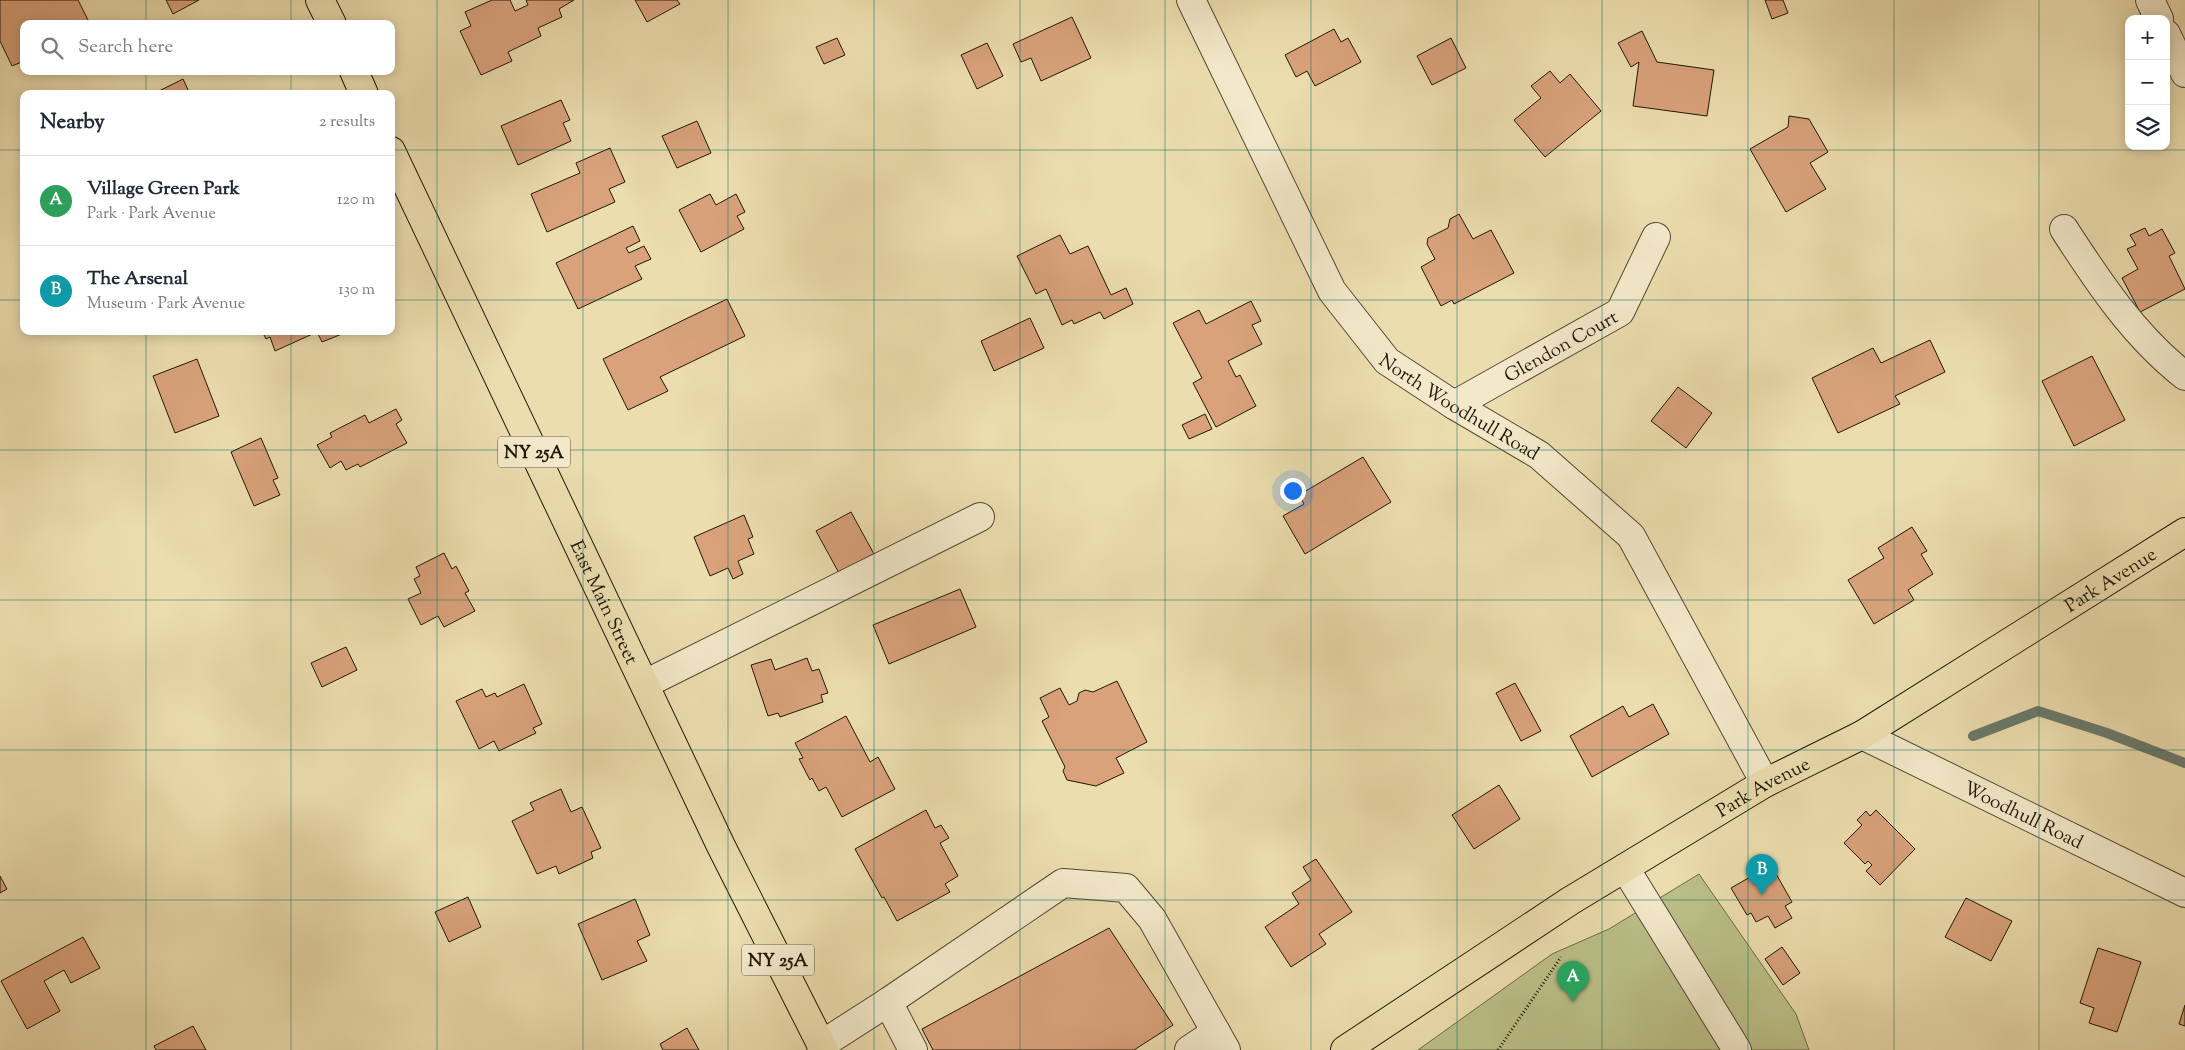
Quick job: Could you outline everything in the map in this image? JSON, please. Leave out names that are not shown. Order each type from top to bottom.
[{"type":"main road","points":[[320,0],[330,20]]},
{"type":"main road","points":[[356,75],[362,90]]},
{"type":"main road","name":"East Main Street","points":[[395,159],[721,846],[822,1047]]},
{"type":"main road","name":"Park Avenue","points":[[1346,1050],[1570,901],[1765,783],[1862,735],[2185,532]]},
{"type":"street","name":"North Woodhull Road","points":[[1191,0],[1332,291],[1387,360],[1454,406],[1539,455],[1631,536],[1765,783]]},
{"type":"street","points":[[2150,0],[2157,15]]},
{"type":"street","points":[[2170,42],[2185,73]]},
{"type":"street","points":[[2064,229],[2099,284],[2136,331],[2185,376]]},
{"type":"street","name":"Glendon Court","points":[[1454,406],[1620,312],[1656,237]]},
{"type":"street","points":[[645,684],[980,516]]},
{"type":"street","name":"Woodhull Road","points":[[1862,735],[2185,892]]},
{"type":"street","points":[[1625,868],[1738,1050]]},
{"type":"street","points":[[822,1047],[1063,883],[1126,888],[1152,919],[1221,1041],[1190,1050]]},
{"type":"street","points":[[888,1002],[913,1050]]},
{"type":"path","points":[[1498,1050],[1561,957]]},
{"type":"green space","points":[[1699,874],[1796,1014],[1809,1050],[1418,1050],[1552,954],[1609,929]]},
{"type":"building","points":[[0,0],[78,0],[88,20],[20,20],[20,63],[12,66],[0,41]]},
{"type":"building","points":[[166,0],[199,0],[173,14]]},
{"type":"building","points":[[492,0],[510,0],[515,11],[528,5],[526,0],[574,0],[559,9],[562,17],[538,28],[541,36],[508,52],[512,61],[481,75],[460,31],[471,26],[465,12]]},
{"type":"building","points":[[635,0],[677,0],[680,4],[647,22]]},
{"type":"building","points":[[1765,0],[1783,0],[1788,13],[1772,19]]},
{"type":"building","points":[[1072,17],[1091,58],[1041,81],[1031,58],[1021,62],[1013,44]]},
{"type":"building","points":[[1334,29],[1341,42],[1348,38],[1361,62],[1315,86],[1307,71],[1296,77],[1285,55]]},
{"type":"building","points":[[1642,31],[1657,62],[1714,70],[1707,116],[1633,106],[1639,62],[1631,67],[1618,43]]},
{"type":"building","points":[[837,38],[845,55],[824,64],[816,47]]},
{"type":"building","points":[[1451,38],[1466,68],[1432,85],[1417,56]]},
{"type":"building","points":[[987,43],[1003,76],[977,89],[961,55]]},
{"type":"building","points":[[1550,71],[1560,83],[1570,74],[1601,111],[1545,157],[1514,120],[1541,98],[1531,86]]},
{"type":"building","points":[[183,79],[188,90],[161,90]]},
{"type":"building","points":[[561,100],[570,120],[563,123],[571,141],[518,165],[501,126]]},
{"type":"building","points":[[1789,116],[1809,119],[1828,152],[1810,163],[1826,189],[1786,212],[1750,149],[1788,127]]},
{"type":"building","points":[[697,121],[711,153],[677,168],[662,136]]},
{"type":"building","points":[[610,148],[625,182],[609,189],[615,202],[547,232],[531,194],[580,173],[576,163]]},
{"type":"building","points":[[710,194],[716,205],[736,194],[745,212],[737,216],[744,229],[701,252],[679,210]]},
{"type":"building","points":[[1459,214],[1473,239],[1491,230],[1514,273],[1454,304],[1452,300],[1441,306],[1421,267],[1435,259],[1427,244],[1428,238],[1448,228],[1450,219]]},
{"type":"building","points":[[633,226],[640,241],[626,248],[629,253],[644,246],[651,259],[635,266],[642,279],[578,309],[556,263]]},
{"type":"building","points":[[2145,228],[2149,236],[2162,229],[2175,253],[2169,256],[2185,289],[2140,312],[2122,278],[2138,269],[2127,249],[2136,245],[2130,235]]},
{"type":"building","points":[[1060,235],[1070,254],[1088,246],[1111,295],[1126,288],[1133,304],[1104,319],[1100,312],[1074,324],[1072,320],[1062,325],[1046,289],[1036,294],[1017,256]]},
{"type":"building","points":[[727,299],[745,336],[660,377],[668,391],[628,410],[603,359]]},
{"type":"building","points":[[1251,301],[1261,321],[1252,325],[1262,344],[1228,361],[1236,377],[1240,375],[1256,406],[1216,427],[1193,383],[1202,378],[1173,323],[1199,310],[1206,324]]},
{"type":"building","points":[[1030,318],[1044,348],[994,371],[981,341]]},
{"type":"building","points":[[264,335],[310,335],[275,351],[270,337],[266,339]]},
{"type":"building","points":[[318,335],[340,335],[322,342]]},
{"type":"building","points":[[1930,340],[1945,372],[1895,396],[1900,404],[1838,433],[1812,378],[1873,348],[1881,363]]},
{"type":"building","points":[[2092,356],[2125,420],[2074,446],[2042,381]]},
{"type":"building","points":[[197,359],[219,416],[175,433],[153,376]]},
{"type":"building","points":[[1678,387],[1712,413],[1686,448],[1651,421]]},
{"type":"building","points":[[396,409],[402,420],[396,424],[407,443],[360,467],[358,464],[346,470],[341,461],[330,468],[317,445],[332,437],[330,433],[365,415],[369,423]]},
{"type":"building","points":[[1205,414],[1212,429],[1189,439],[1182,425]]},
{"type":"building","points":[[261,438],[278,478],[273,480],[280,495],[254,506],[231,452]]},
{"type":"building","points":[[1363,457],[1391,502],[1305,554],[1283,516],[1304,504],[1299,495]]},
{"type":"building","points":[[851,512],[874,554],[839,573],[816,531]]},
{"type":"building","points":[[744,515],[753,537],[748,539],[754,554],[738,561],[743,574],[733,579],[728,568],[710,576],[694,537]]},
{"type":"building","points":[[1912,527],[1927,551],[1921,554],[1933,574],[1908,590],[1914,600],[1874,624],[1848,580],[1884,558],[1878,548]]},
{"type":"building","points":[[444,553],[452,569],[456,566],[469,591],[465,593],[475,611],[444,627],[438,616],[421,625],[408,599],[421,593],[414,579],[420,576],[416,567]]},
{"type":"building","points":[[960,589],[976,627],[889,664],[873,625]]},
{"type":"building","points":[[346,647],[357,670],[322,687],[311,663]]},
{"type":"building","points":[[807,658],[812,671],[819,669],[828,693],[821,695],[823,702],[780,717],[778,713],[768,716],[751,665],[771,659],[775,670]]},
{"type":"building","points":[[1117,681],[1147,742],[1116,758],[1124,773],[1096,786],[1067,780],[1063,771],[1065,767],[1042,721],[1049,717],[1040,698],[1060,688],[1069,705],[1077,701],[1079,693],[1085,690],[1093,692]]},
{"type":"building","points":[[1515,683],[1541,731],[1521,741],[1496,693]]},
{"type":"building","points":[[524,684],[542,724],[533,728],[536,733],[499,751],[494,741],[479,749],[456,701],[482,689],[486,697],[495,693],[497,697]]},
{"type":"building","points":[[1653,704],[1669,734],[1592,777],[1570,736],[1623,706],[1629,717]]},
{"type":"building","points":[[846,716],[870,762],[878,757],[895,789],[842,817],[826,787],[819,791],[812,778],[810,780],[799,759],[803,758],[795,743]]},
{"type":"building","points":[[1499,785],[1520,819],[1474,849],[1452,815]]},
{"type":"building","points":[[561,789],[571,812],[582,807],[601,848],[591,852],[593,858],[559,874],[556,866],[537,874],[512,821],[534,810],[530,803]]},
{"type":"building","points":[[926,810],[935,828],[941,825],[949,838],[940,843],[958,876],[945,884],[950,892],[897,921],[855,849]]},
{"type":"building","points":[[1876,810],[1915,849],[1880,885],[1866,871],[1872,865],[1868,861],[1865,864],[1844,843],[1862,825],[1857,820],[1866,811],[1870,816]]},
{"type":"building","points":[[1316,859],[1352,912],[1319,934],[1326,944],[1291,967],[1265,927],[1299,904],[1292,893],[1311,880],[1303,867]]},
{"type":"building","points":[[1771,865],[1792,902],[1785,906],[1792,918],[1775,928],[1768,916],[1756,922],[1751,913],[1747,915],[1731,888]]},
{"type":"building","points":[[0,876],[7,889],[0,893]]},
{"type":"building","points":[[468,897],[481,927],[449,942],[435,912]]},
{"type":"building","points":[[1966,898],[2012,921],[1991,961],[1945,937]]},
{"type":"building","points":[[635,899],[650,935],[637,941],[647,961],[602,980],[578,924]]},
{"type":"building","points":[[1109,928],[1173,1025],[1134,1050],[933,1050],[922,1029]]},
{"type":"building","points":[[83,937],[100,968],[71,983],[64,970],[44,981],[60,1011],[27,1029],[1,981]]},
{"type":"building","points":[[1782,947],[1800,973],[1783,985],[1765,959]]},
{"type":"building","points":[[2098,948],[2141,962],[2117,1032],[2089,1023],[2094,1008],[2080,1003]]},
{"type":"building","points":[[2185,1005],[2185,1026],[2179,1024]]},
{"type":"building","points":[[193,1026],[206,1050],[156,1050],[154,1046]]},
{"type":"building","points":[[687,1028],[699,1050],[663,1050],[660,1044]]},
{"type":"waterway","points":[[1973,736],[2038,711],[2107,733],[2185,763]]},
{"type":"place","name":"The Arsenal","points":[[1762,895]]},
{"type":"place","name":"Village Green Park","points":[[1573,1002]]}]
